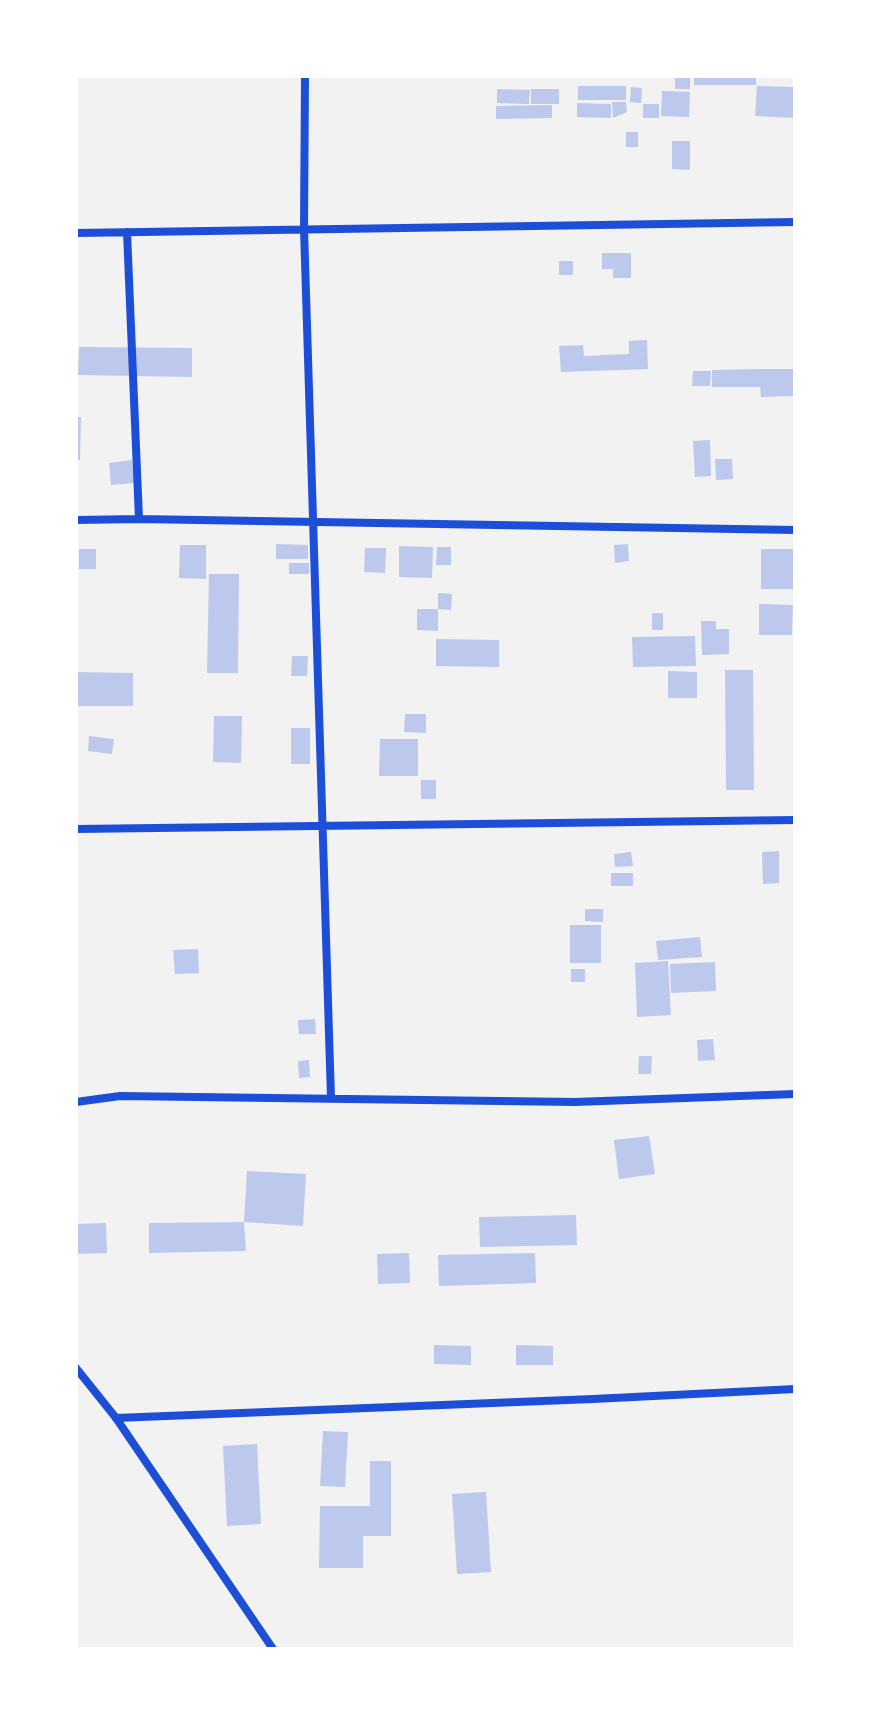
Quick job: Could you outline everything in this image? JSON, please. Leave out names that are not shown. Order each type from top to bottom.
[{"type":"street","points":[[305,76],[304,229],[331,1098]]},
{"type":"street","points":[[76,233],[795,222]]},
{"type":"street","points":[[127,232],[139,519]]},
{"type":"street","points":[[76,520],[795,530]]},
{"type":"street","points":[[76,829],[795,820]]},
{"type":"street","points":[[76,1102],[120,1096],[575,1102],[795,1094]]},
{"type":"street","points":[[76,1368],[116,1418],[273,1649]]},
{"type":"street","points":[[116,1418],[795,1389]]},
{"type":"building","points":[[675,76],[690,76],[690,89],[675,89]]},
{"type":"building","points":[[694,76],[756,76],[756,85],[694,85]]},
{"type":"building","points":[[578,86],[626,86],[626,100],[578,100]]},
{"type":"building","points":[[757,86],[795,87],[795,118],[755,116]]},
{"type":"building","points":[[631,87],[642,88],[641,103],[630,102]]},
{"type":"building","points":[[497,89],[530,90],[529,104],[497,103]]},
{"type":"building","points":[[531,89],[559,89],[559,104],[531,104]]},
{"type":"building","points":[[662,91],[690,92],[689,117],[661,116]]},
{"type":"building","points":[[612,102],[626,102],[627,112],[613,118]]},
{"type":"building","points":[[577,103],[611,104],[611,118],[577,117]]},
{"type":"building","points":[[643,104],[659,104],[659,118],[643,118]]},
{"type":"building","points":[[552,105],[552,118],[496,119],[496,106]]},
{"type":"building","points":[[626,132],[638,132],[638,147],[626,147]]},
{"type":"building","points":[[672,141],[690,141],[690,170],[672,169]]},
{"type":"building","points":[[602,253],[631,253],[631,278],[613,278],[613,269],[602,269]]},
{"type":"building","points":[[559,261],[573,261],[573,275],[559,275]]},
{"type":"building","points":[[647,340],[648,369],[561,372],[559,346],[583,345],[584,356],[629,354],[629,341]]},
{"type":"building","points":[[79,347],[192,348],[192,377],[78,375]]},
{"type":"building","points":[[795,369],[795,396],[761,397],[760,387],[712,387],[712,370]]},
{"type":"building","points":[[693,371],[711,371],[710,386],[692,386]]},
{"type":"building","points":[[76,417],[81,417],[80,460],[76,460]]},
{"type":"building","points":[[710,440],[711,476],[695,477],[693,441]]},
{"type":"building","points":[[715,459],[732,459],[733,479],[716,480]]},
{"type":"building","points":[[132,460],[134,483],[111,485],[109,463]]},
{"type":"building","points":[[276,544],[308,545],[308,559],[276,559]]},
{"type":"building","points":[[628,544],[629,561],[615,563],[614,545]]},
{"type":"building","points":[[180,545],[206,545],[206,579],[179,578]]},
{"type":"building","points":[[399,546],[433,547],[432,578],[399,577]]},
{"type":"building","points":[[437,547],[451,547],[451,565],[436,565]]},
{"type":"building","points":[[365,548],[386,548],[385,573],[364,572]]},
{"type":"building","points":[[79,549],[96,549],[96,569],[79,569]]},
{"type":"building","points":[[761,549],[795,549],[795,589],[761,589]]},
{"type":"building","points":[[289,563],[309,563],[309,574],[289,574]]},
{"type":"building","points":[[209,574],[239,574],[238,673],[207,673]]},
{"type":"building","points":[[438,593],[452,594],[451,610],[438,609]]},
{"type":"building","points":[[759,604],[793,605],[792,635],[759,635]]},
{"type":"building","points":[[417,609],[438,609],[438,631],[417,630]]},
{"type":"building","points":[[652,613],[663,613],[663,630],[652,630]]},
{"type":"building","points":[[701,621],[716,621],[716,629],[729,629],[729,654],[702,655]]},
{"type":"building","points":[[695,636],[696,666],[633,667],[632,637]]},
{"type":"building","points":[[436,639],[499,640],[499,667],[436,666]]},
{"type":"building","points":[[292,656],[308,656],[307,676],[291,676]]},
{"type":"building","points":[[725,670],[753,670],[754,790],[726,790]]},
{"type":"building","points":[[668,671],[697,672],[697,698],[668,698]]},
{"type":"building","points":[[76,672],[133,673],[133,706],[76,706]]},
{"type":"building","points":[[405,714],[426,714],[426,733],[404,732]]},
{"type":"building","points":[[214,716],[242,716],[241,763],[213,762]]},
{"type":"building","points":[[291,728],[310,728],[310,764],[291,764]]},
{"type":"building","points":[[89,736],[114,739],[112,754],[88,751]]},
{"type":"building","points":[[380,739],[418,739],[418,776],[379,776]]},
{"type":"building","points":[[421,780],[436,780],[436,799],[421,799]]},
{"type":"building","points":[[779,851],[779,883],[763,884],[762,852]]},
{"type":"building","points":[[631,852],[633,866],[615,867],[614,854]]},
{"type":"building","points":[[611,873],[633,873],[633,886],[611,886]]},
{"type":"building","points":[[585,909],[603,909],[603,922],[585,921]]},
{"type":"building","points":[[570,925],[601,925],[601,963],[570,963]]},
{"type":"building","points":[[700,937],[702,957],[658,960],[656,941]]},
{"type":"building","points":[[198,949],[199,973],[175,974],[173,950]]},
{"type":"building","points":[[668,961],[671,1015],[637,1017],[635,963]]},
{"type":"building","points":[[715,962],[716,991],[671,993],[670,964]]},
{"type":"building","points":[[571,969],[585,969],[585,982],[571,982]]},
{"type":"building","points":[[315,1019],[316,1034],[299,1034],[298,1020]]},
{"type":"building","points":[[713,1039],[715,1060],[698,1061],[697,1040]]},
{"type":"building","points":[[639,1056],[652,1056],[651,1074],[638,1074]]},
{"type":"building","points":[[309,1060],[310,1077],[299,1078],[298,1061]]},
{"type":"building","points":[[649,1136],[655,1174],[619,1179],[614,1140]]},
{"type":"building","points":[[247,1171],[306,1174],[303,1226],[244,1222]]},
{"type":"building","points":[[576,1215],[577,1245],[480,1247],[479,1217]]},
{"type":"building","points":[[244,1222],[246,1251],[149,1253],[149,1223]]},
{"type":"building","points":[[106,1223],[107,1253],[76,1254],[76,1224]]},
{"type":"building","points":[[409,1253],[410,1283],[378,1284],[377,1254]]},
{"type":"building","points":[[535,1253],[536,1283],[439,1286],[438,1255]]},
{"type":"building","points":[[434,1345],[471,1346],[471,1365],[434,1364]]},
{"type":"building","points":[[516,1345],[553,1346],[553,1365],[516,1365]]},
{"type":"building","points":[[323,1431],[348,1432],[345,1487],[320,1486]]},
{"type":"building","points":[[257,1444],[261,1524],[227,1526],[223,1446]]},
{"type":"building","points":[[370,1461],[391,1461],[391,1536],[363,1536],[363,1568],[319,1568],[320,1506],[370,1506]]},
{"type":"building","points":[[486,1492],[491,1572],[457,1574],[452,1494]]}]
